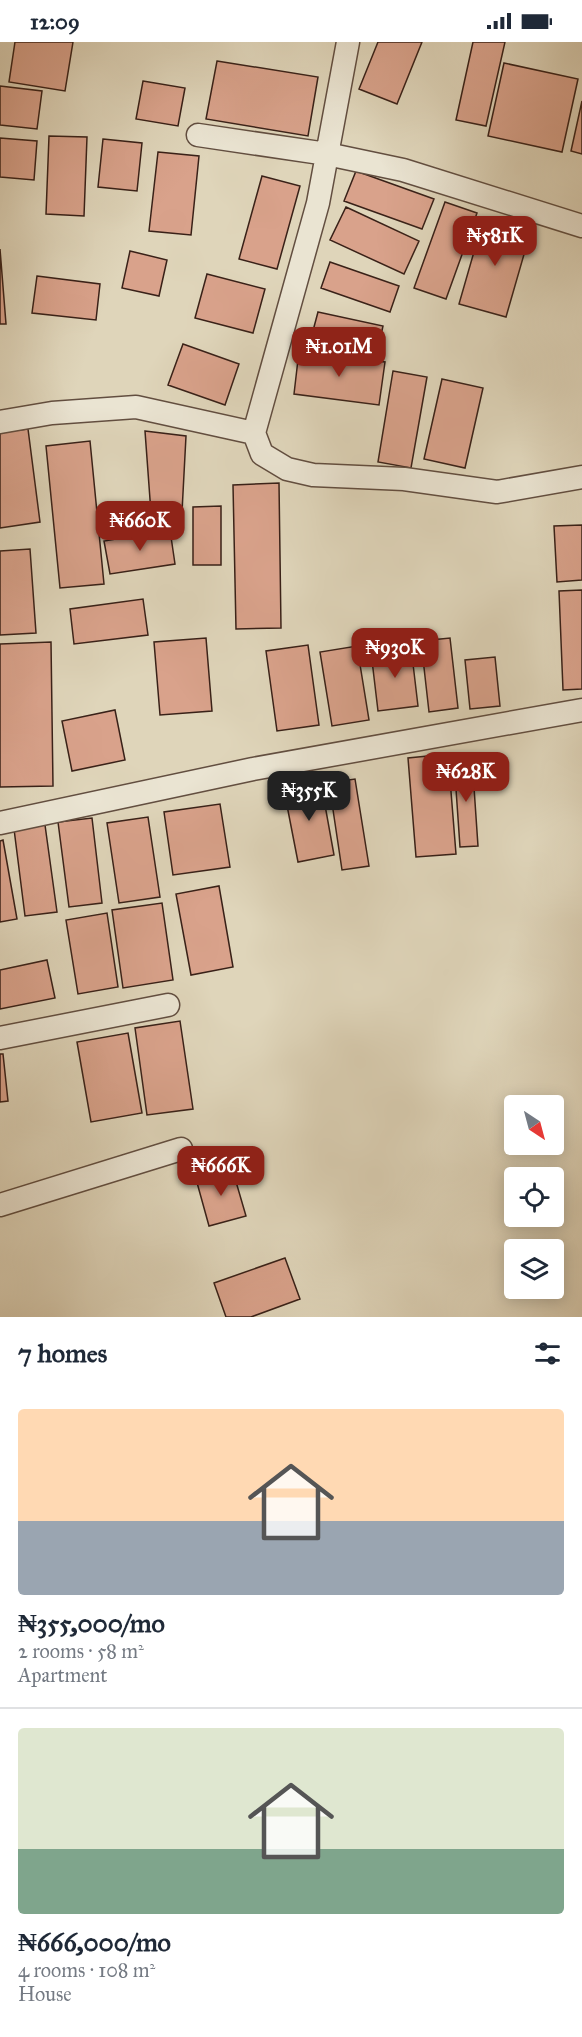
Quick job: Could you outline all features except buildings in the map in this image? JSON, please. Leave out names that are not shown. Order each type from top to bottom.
[{"type":"street","points":[[348,42],[318,203],[254,433],[262,454],[286,469],[313,475],[404,479],[497,492],[582,477]]},
{"type":"street","points":[[198,135],[327,154],[403,170],[582,226]]},
{"type":"street","points":[[0,422],[52,413],[136,407],[254,433]]},
{"type":"street","points":[[0,823],[253,769],[582,710]]},
{"type":"street","points":[[0,1038],[168,1005]]},
{"type":"street","points":[[0,1206],[181,1149]]}]
